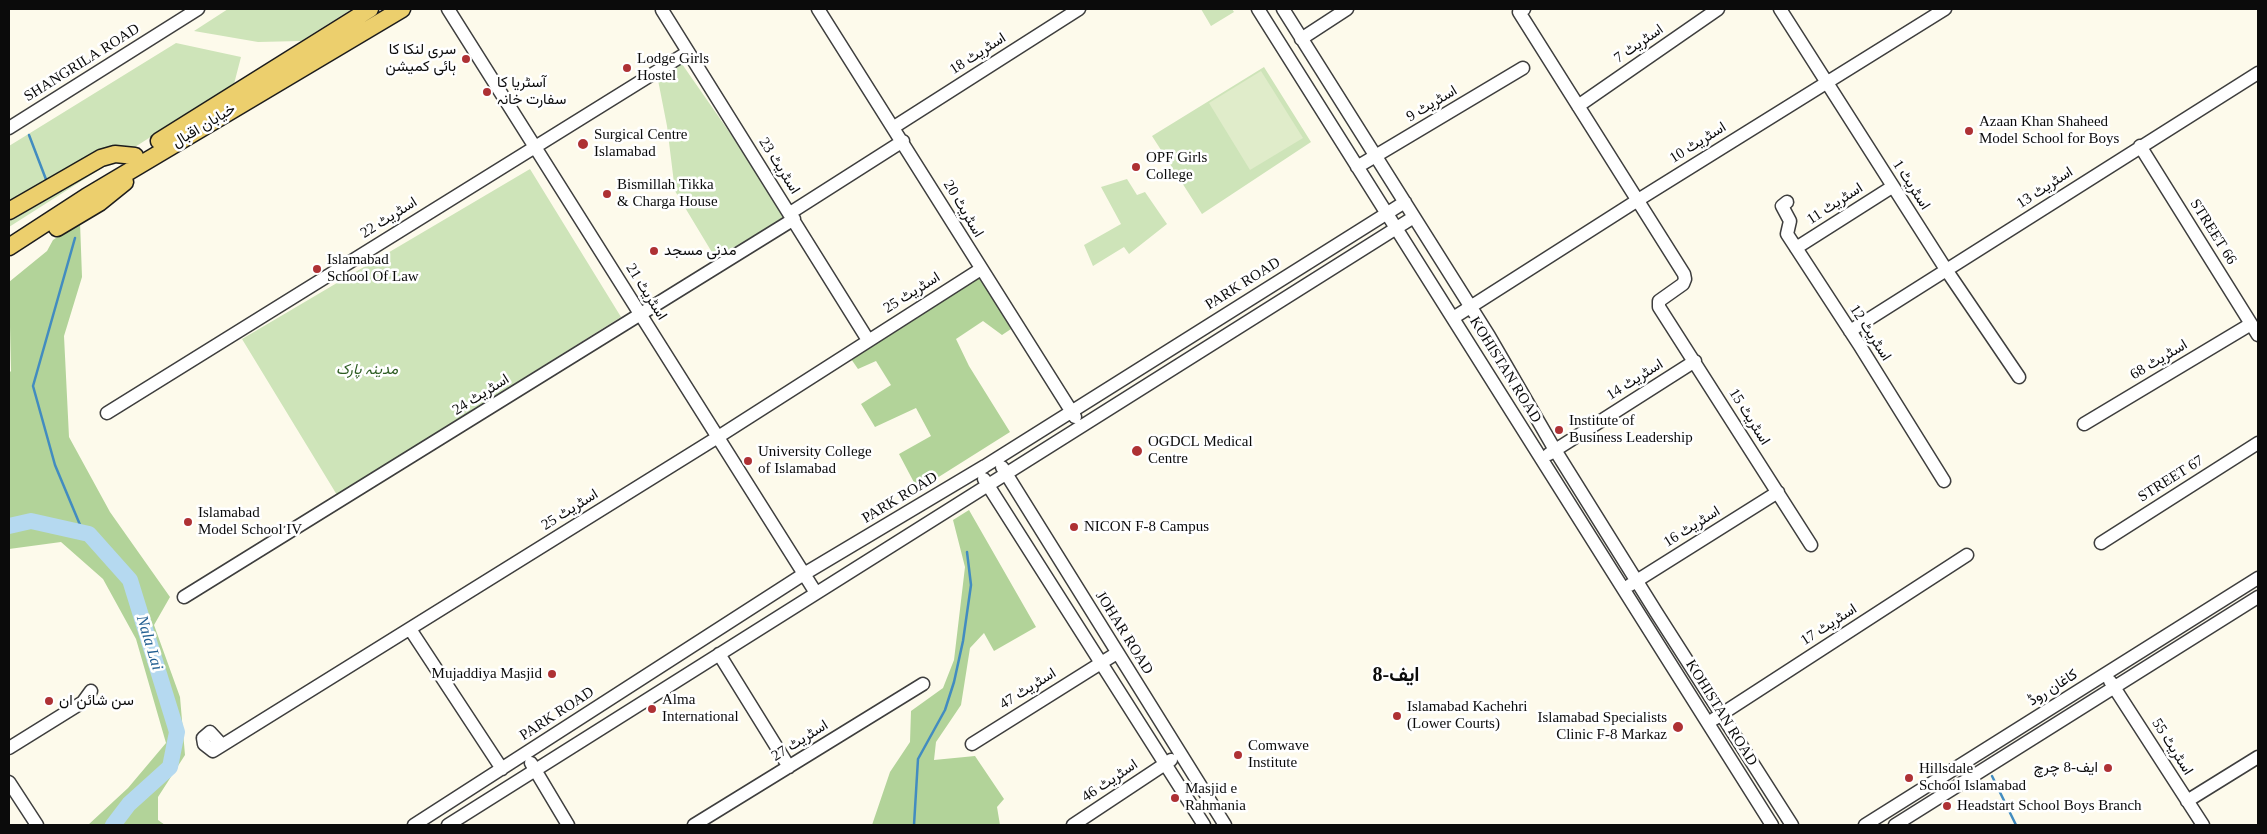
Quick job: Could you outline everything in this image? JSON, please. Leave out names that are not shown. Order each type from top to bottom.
[{"type":"main road","name":"خیابان اقبال","points":[[9,247],[136,161],[370,9]]},
{"type":"main road","name":"خیابان اقبال","points":[[9,235],[402,9]]},
{"type":"main road","points":[[9,212],[101,158],[115,154],[136,161],[120,188],[111,195],[9,258]]},
{"type":"street","name":"SHANGRILA ROAD","points":[[9,128],[198,9]]},
{"type":"street","name":"اسٹریٹ 21","points":[[448,9],[816,593]]},
{"type":"street","name":"اسٹریٹ 20","points":[[818,9],[1081,426]]},
{"type":"street","name":"اسٹریٹ 18","points":[[894,127],[1079,9]]},
{"type":"street","name":"KOHISTAN ROAD","points":[[1258,9],[1772,825]]},
{"type":"street","name":"KOHISTAN ROAD","points":[[1283,9],[1489,336],[1555,450],[1636,581],[1792,825]]},
{"type":"street","points":[[1302,38],[1347,9]]},
{"type":"street","name":"اسٹریٹ 7","points":[[1578,106],[1718,9]]},
{"type":"street","name":"اسٹریٹ 1","points":[[1780,9],[1892,187],[2018,377]]},
{"type":"street","name":"اسٹریٹ 10","points":[[1453,318],[1825,82],[1945,9]]},
{"type":"street","name":"اسٹریٹ 23","points":[[662,10],[868,340]]},
{"type":"street","points":[[1522,10],[1578,106],[1638,200]]},
{"type":"street","name":"اسٹریٹ 22","points":[[108,413],[688,52]]},
{"type":"street","name":"اسٹریٹ 9","points":[[1358,167],[1523,68]]},
{"type":"street","name":"اسٹریٹ 13","points":[[1850,331],[2258,73]]},
{"type":"street","name":"اسٹریٹ 24","points":[[184,597],[642,315],[903,141]]},
{"type":"street","name":"STREET 66","points":[[2140,146],[2258,335]]},
{"type":"street","name":"اسٹریٹ 11","points":[[1796,248],[1892,187]]},
{"type":"street","name":"اسٹریٹ 15","points":[[1638,200],[1684,274],[1685,279],[1683,284],[1659,301],[1659,307],[1811,546]]},
{"type":"street","name":"PARK ROAD","points":[[414,825],[804,574],[978,470],[1405,202]]},
{"type":"street","name":"اسٹریٹ 12","points":[[1787,202],[1782,206],[1790,221],[1788,234],[1944,481]]},
{"type":"street","points":[[448,825],[1414,216]]},
{"type":"street","name":"اسٹریٹ 25","points":[[222,745],[210,732],[203,738],[204,744],[213,752],[718,437],[981,269]]},
{"type":"street","name":"اسٹریٹ 68","points":[[2084,424],[2251,324]]},
{"type":"street","points":[[1472,348],[1489,336]]},
{"type":"street","name":"اسٹریٹ 14","points":[[1542,459],[1695,361]]},
{"type":"street","name":"STREET 67","points":[[2101,543],[2258,443]]},
{"type":"street","name":"JOHAR ROAD","points":[[997,458],[1005,474],[1225,825]]},
{"type":"street","points":[[978,470],[1204,825]]},
{"type":"street","name":"اسٹریٹ 16","points":[[1623,588],[1778,492]]},
{"type":"street","name":"اسٹریٹ 17","points":[[1708,723],[1967,555]]},
{"type":"street","name":"کاغان روڈ","points":[[1865,825],[2258,578]]},
{"type":"street","points":[[1895,825],[2258,597]]},
{"type":"street","points":[[410,629],[502,769]]},
{"type":"street","name":"اسٹریٹ 47","points":[[972,744],[1117,653]]},
{"type":"street","points":[[719,654],[789,767]]},
{"type":"street","name":"اسٹریٹ 55","points":[[2106,675],[2203,825]]},
{"type":"street","name":"اسٹریٹ 27","points":[[694,825],[923,684]]},
{"type":"street","points":[[9,748],[83,702],[91,691]]},
{"type":"street","points":[[524,754],[568,825]]},
{"type":"street","name":"اسٹریٹ 46","points":[[1074,825],[1181,754]]},
{"type":"street","points":[[2187,801],[2258,757]]},
{"type":"street","points":[[9,782],[37,825]]},
{"type":"green space","points":[[228,9],[352,9],[301,41],[258,42],[194,31]]},
{"type":"green space","points":[[1201,9],[1232,9],[1234,12],[1211,26]]},
{"type":"green space","points":[[176,43],[241,57],[234,84],[9,227],[9,146]]},
{"type":"green space","points":[[682,64],[787,215],[716,259],[675,191],[667,126],[658,80]]},
{"type":"green space","points":[[1264,67],[1311,142],[1202,214],[1152,136]]},
{"type":"green space","points":[[1261,71],[1303,138],[1250,170],[1209,103]]},
{"type":"green space","name":"مدینہ پارک","points":[[530,169],[621,317],[337,495],[242,339]]},
{"type":"green space","points":[[1127,179],[1137,195],[1145,192],[1167,224],[1129,254],[1124,247],[1093,266],[1084,245],[1121,224],[1101,187]]},
{"type":"green space","points":[[80,222],[82,277],[64,336],[69,437],[110,512],[170,597],[154,625],[180,697],[185,755],[158,797],[158,820],[165,825],[88,825],[128,788],[166,743],[136,639],[103,579],[61,542],[9,549],[9,373],[11,371],[9,282],[47,251],[53,240]]},
{"type":"green space","points":[[980,276],[1011,329],[1002,335],[983,321],[956,339],[969,366],[1010,432],[918,490],[899,454],[931,436],[916,408],[875,427],[861,404],[891,385],[876,361],[858,369],[849,356]]},
{"type":"green space","points":[[969,510],[1036,627],[994,651],[984,633],[970,648],[961,705],[936,742],[934,760],[975,756],[1004,799],[997,807],[1000,825],[872,825],[890,772],[910,742],[911,711],[943,688],[954,660],[965,567],[953,520]]},
{"type":"waterway","points":[[29,135],[47,182]]},
{"type":"waterway","points":[[75,238],[33,386],[55,465],[83,532]]},
{"type":"waterway","name":"Nala Lai","points":[[9,526],[31,521],[89,534],[130,580],[177,732],[170,767],[129,804],[113,825]]},
{"type":"waterway","points":[[914,825],[918,759],[945,710],[954,682],[963,641],[971,585],[967,552]]},
{"type":"waterway","points":[[1992,776],[2016,825]]},
{"type":"place","name":"سری لنکا کا ہائی کمیشن","points":[[466,59]]},
{"type":"place","name":"Lodge Girls Hostel","points":[[627,68]]},
{"type":"place","name":"آسٹریا کا سفارت خانہ","points":[[487,92]]},
{"type":"place","name":"Azaan Khan Shaheed Model School for Boys","points":[[1969,131]]},
{"type":"place","name":"Surgical Centre Islamabad","points":[[583,144]]},
{"type":"place","name":"OPF Girls College","points":[[1136,167]]},
{"type":"place","name":"Bismillah Tikka & Charga House","points":[[607,194]]},
{"type":"place","name":"مدنی مسجد","points":[[654,251]]},
{"type":"place","name":"Islamabad School Of Law","points":[[317,269]]},
{"type":"place","name":"Institute of Business Leadership","points":[[1559,430]]},
{"type":"place","name":"OGDCL Medical Centre","points":[[1137,451]]},
{"type":"place","name":"University College of Islamabad","points":[[748,461]]},
{"type":"place","name":"Islamabad Model School IV","points":[[188,522]]},
{"type":"place","name":"NICON F-8 Campus","points":[[1074,527]]},
{"type":"place","name":"Mujaddiya Masjid","points":[[552,674]]},
{"type":"place","name":"سن شائن ان","points":[[49,701]]},
{"type":"place","name":"Alma International","points":[[652,709]]},
{"type":"place","name":"Islamabad Kachehri (Lower Courts)","points":[[1397,716]]},
{"type":"place","name":"Islamabad Specialists Clinic F-8 Markaz","points":[[1678,727]]},
{"type":"place","name":"Comwave Institute","points":[[1238,755]]},
{"type":"place","name":"ایف-8 چرچ","points":[[2108,768]]},
{"type":"place","name":"Hillsdale School Islamabad","points":[[1909,778]]},
{"type":"place","name":"Masjid e Rahmania","points":[[1175,798]]},
{"type":"place","name":"Headstart School Boys Branch","points":[[1947,806]]},
{"type":"district","name":"ایف-8","points":[[1396,676]]}]
